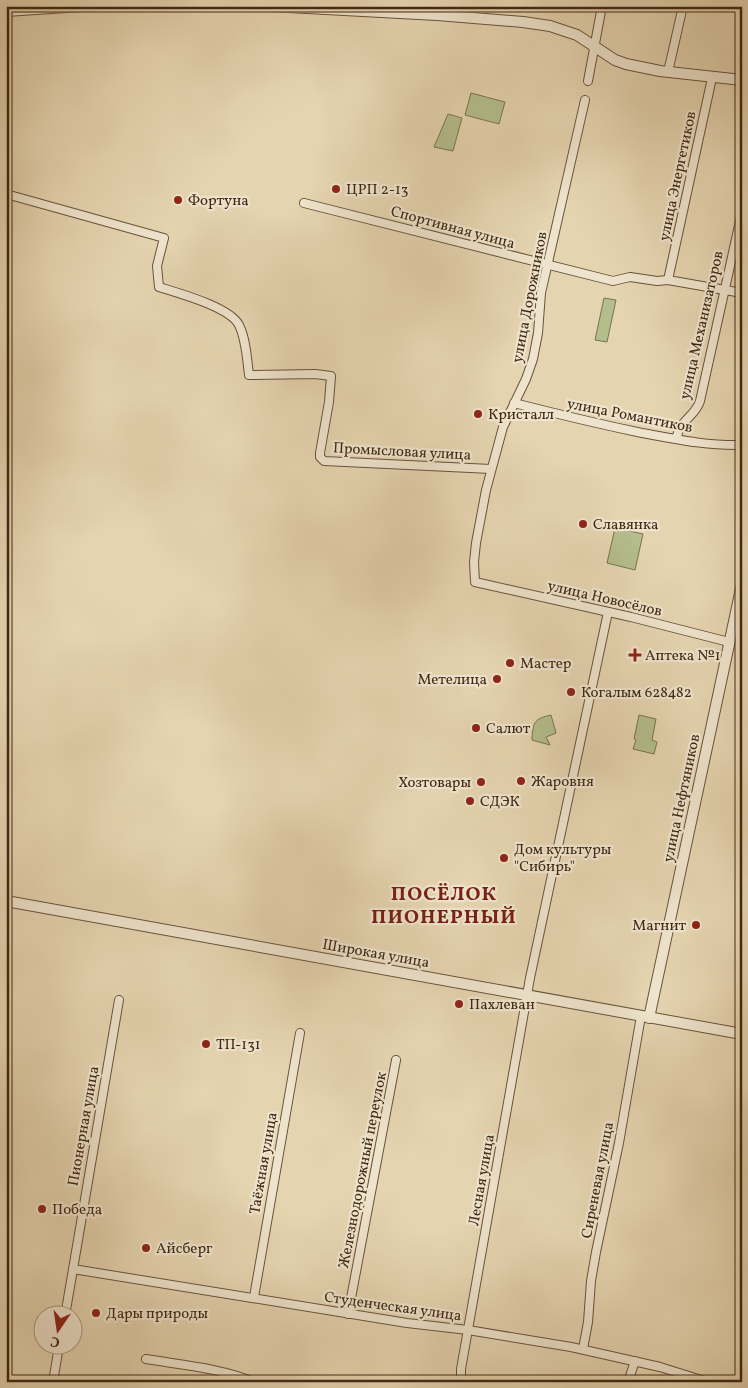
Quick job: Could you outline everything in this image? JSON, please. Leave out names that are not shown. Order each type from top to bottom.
[{"type":"street","points":[[6,11],[82,6]]},
{"type":"street","points":[[270,6],[437,11],[550,26],[577,35],[615,60],[626,64],[668,72],[742,80]]},
{"type":"street","points":[[588,81],[602,6]]},
{"type":"street","points":[[668,72],[683,6]]},
{"type":"street","name":"улица Энергетиков","points":[[668,280],[712,78]]},
{"type":"street","name":"улица Дорожников","points":[[475,582],[476,542],[491,469],[503,426],[526,379],[534,352],[538,333],[541,293],[584,100]]},
{"type":"street","name":"Промысловая улица","points":[[6,194],[164,238],[158,259],[159,287],[221,310],[235,319],[242,332],[249,374],[315,374],[331,376],[320,452],[320,457],[324,461],[491,469]]},
{"type":"street","name":"Спортивная улица","points":[[304,204],[547,266],[613,280],[630,277],[657,282],[668,280],[742,293]]},
{"type":"street","name":"улица Механизаторов","points":[[676,439],[681,425],[696,409],[700,401],[742,212]]},
{"type":"street","name":"улица Романтиков","points":[[514,404],[571,418],[676,439],[714,445],[742,445]]},
{"type":"street","name":"улица Новосёлов","points":[[475,582],[729,642]]},
{"type":"street","name":"улица Нефтяников","points":[[645,1017],[742,584]]},
{"type":"street","name":"Лесная улица","points":[[461,1382],[468,1330],[527,996],[608,612]]},
{"type":"street","name":"Широкая улица","points":[[6,901],[742,1034]]},
{"type":"street","name":"Пионерная улица","points":[[67,1306],[119,1000]]},
{"type":"street","name":"Сиреневая улица","points":[[583,1349],[596,1252],[645,1017]]},
{"type":"street","name":"Таёжная улица","points":[[254,1297],[300,1033]]},
{"type":"street","name":"Железнодорожный переулок","points":[[348,1314],[396,1060]]},
{"type":"street","name":"Студенческая улица","points":[[73,1269],[254,1297],[348,1314],[468,1330],[583,1349],[635,1361],[708,1382]]},
{"type":"street","points":[[53,1382],[57,1356]]},
{"type":"street","points":[[146,1359],[213,1370],[254,1382]]},
{"type":"street","points":[[628,1382],[635,1361]]},
{"type":"street","name":"Лесная улица","points":[[457,1382],[462,1369]]},
{"type":"green space","points":[[471,93],[505,102],[499,124],[465,115]]},
{"type":"green space","points":[[448,114],[462,118],[453,151],[434,147]]},
{"type":"green space","points":[[604,298],[616,300],[607,342],[595,340]]},
{"type":"green space","points":[[615,528],[643,534],[635,570],[607,563]]},
{"type":"green space","points":[[551,715],[556,733],[546,737],[550,745],[532,740],[533,729],[537,720]]},
{"type":"green space","points":[[639,715],[656,719],[652,740],[657,742],[654,754],[633,749]]},
{"type":"place","name":"ЦРП 2-13","points":[[336,189]]},
{"type":"place","name":"Фортуна","points":[[178,200]]},
{"type":"place","name":"Кристалл","points":[[478,414]]},
{"type":"place","name":"Славянка","points":[[583,524]]},
{"type":"place","name":"Аптека №1","points":[[635,655]]},
{"type":"place","name":"Мастер","points":[[510,663]]},
{"type":"place","name":"Метелица","points":[[497,679]]},
{"type":"place","name":"Когалым 628482","points":[[571,692]]},
{"type":"place","name":"Салют","points":[[476,728]]},
{"type":"place","name":"Жаровня","points":[[521,781]]},
{"type":"place","name":"Хозтовары","points":[[481,782]]},
{"type":"place","name":"СДЭК","points":[[470,801]]},
{"type":"place","name":"Дом культуры \"Сибирь\"","points":[[504,858]]},
{"type":"place","name":"Магнит","points":[[696,925]]},
{"type":"place","name":"Пахлеван","points":[[459,1004]]},
{"type":"place","name":"ТП-131","points":[[206,1044]]},
{"type":"place","name":"Победа","points":[[42,1209]]},
{"type":"place","name":"Айсберг","points":[[146,1248]]},
{"type":"place","name":"Дары природы","points":[[96,1313]]},
{"type":"district","name":"ПОСЁЛОК ПИОНЕРНЫЙ","points":[[444,904]]}]
